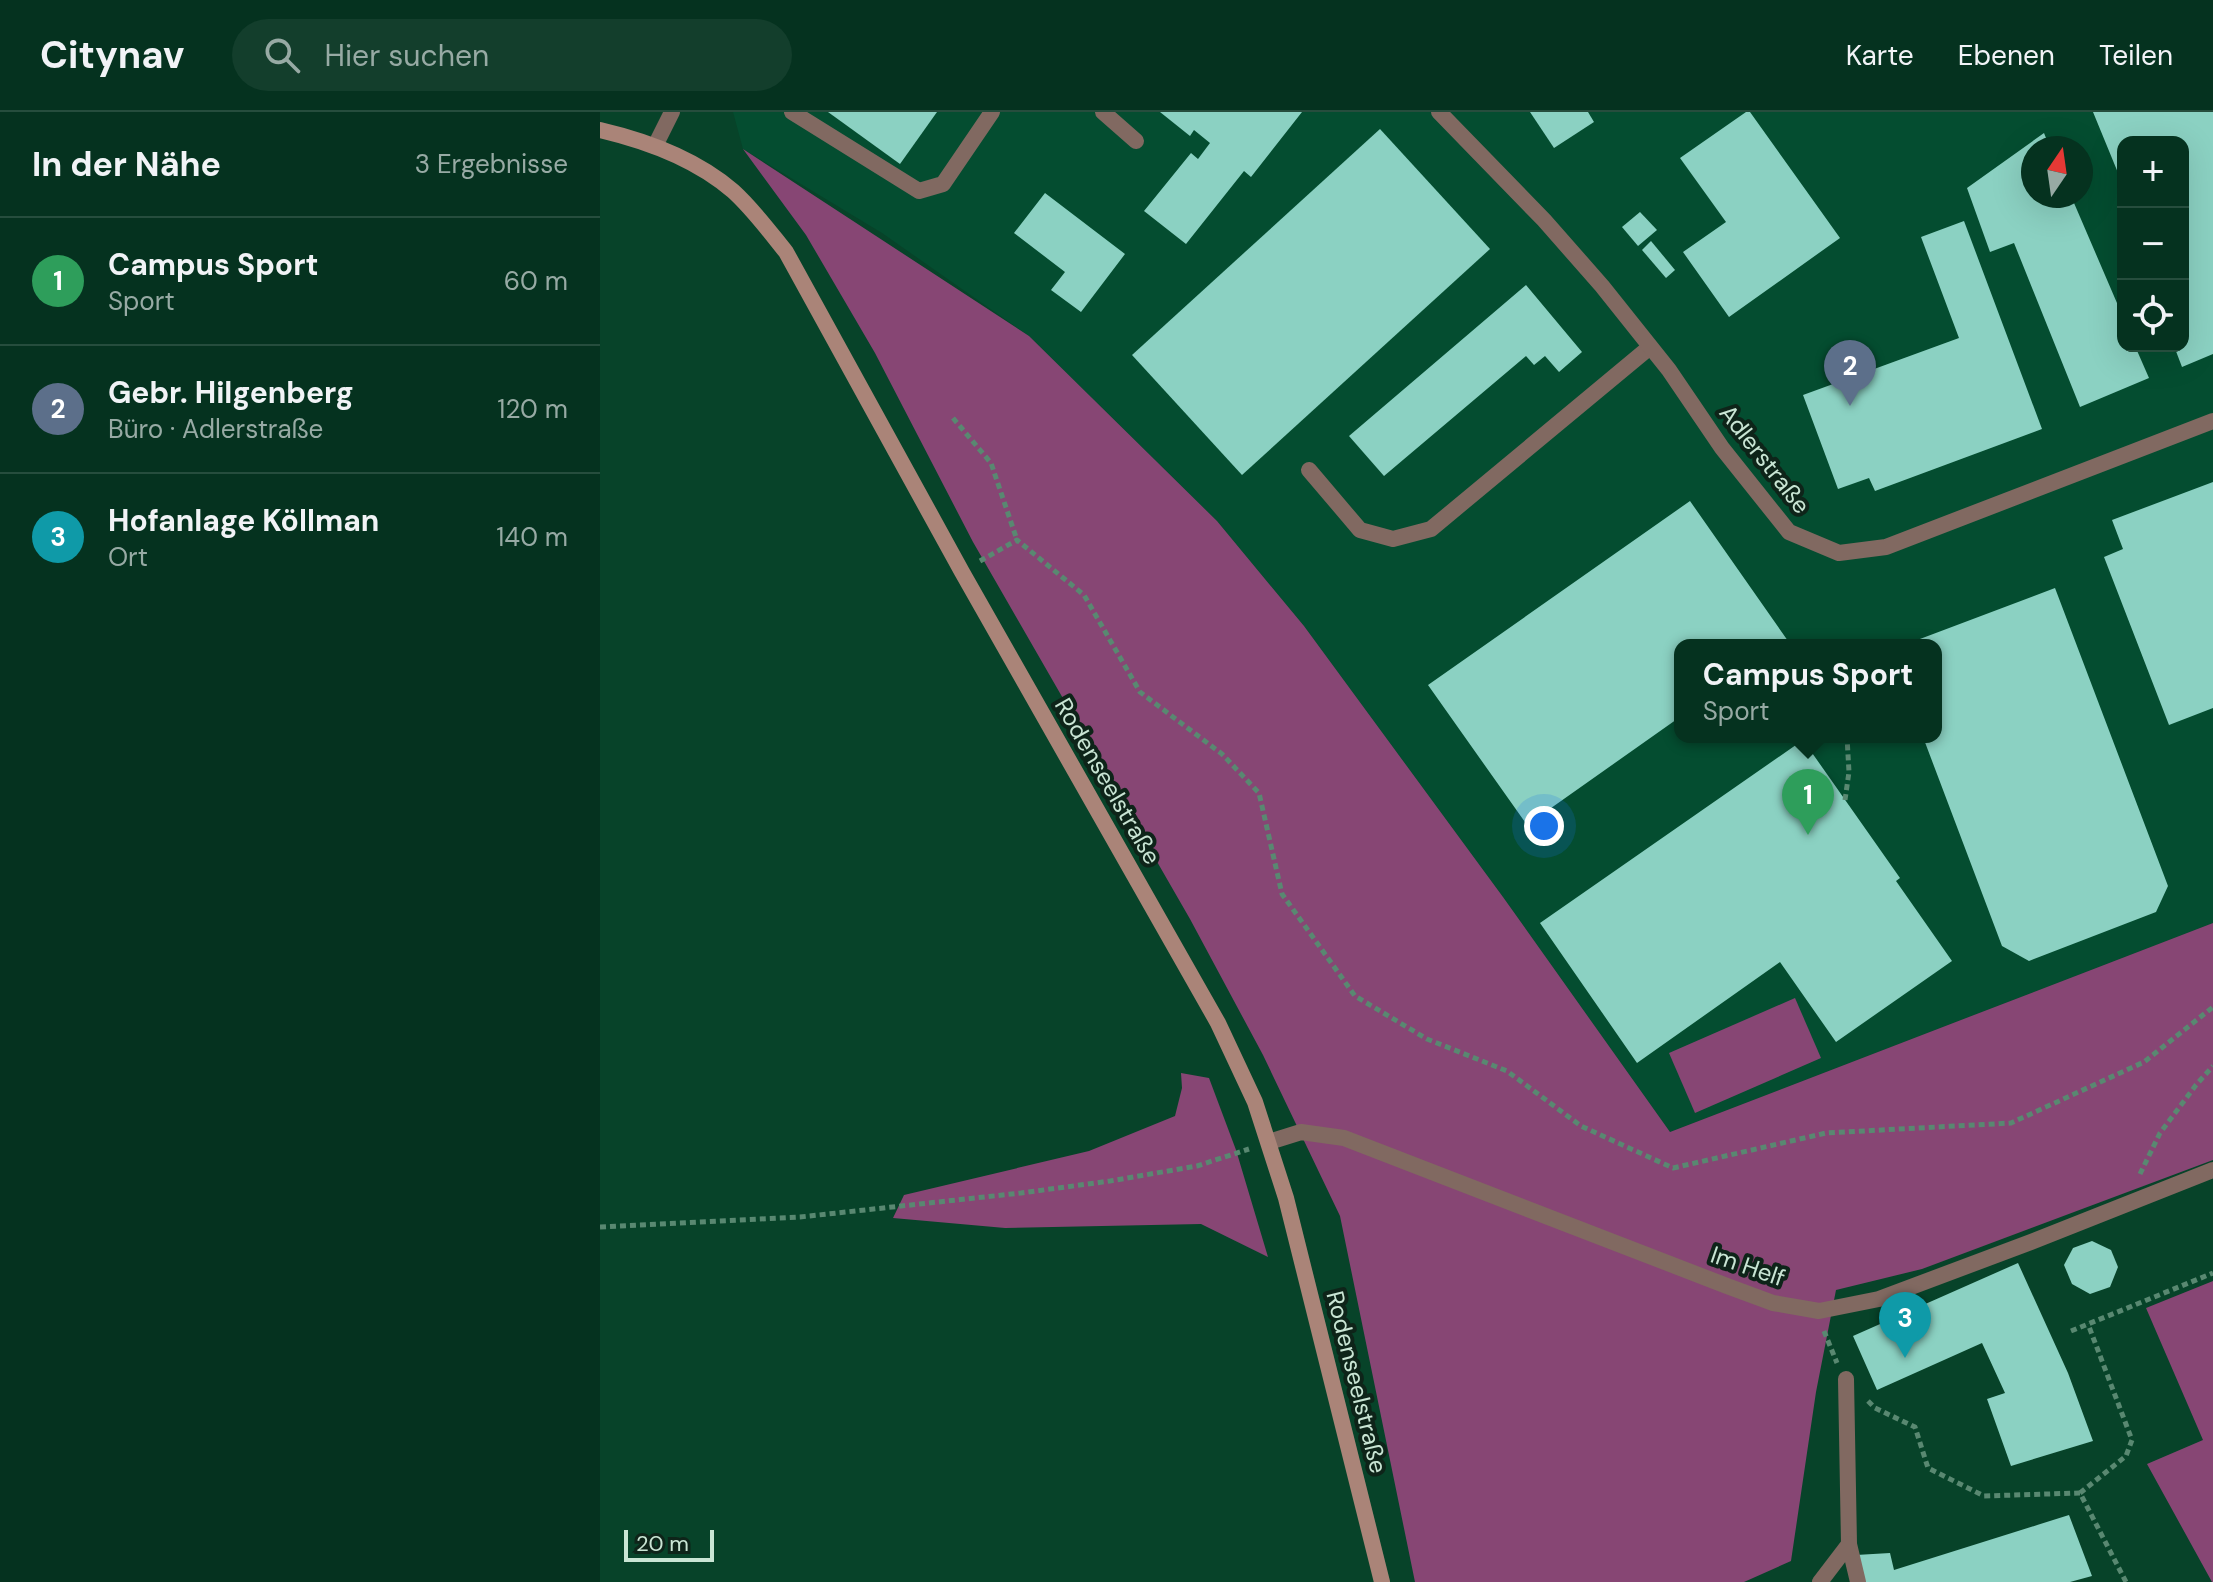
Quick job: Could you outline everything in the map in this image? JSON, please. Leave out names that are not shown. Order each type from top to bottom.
[{"type":"main road","name":"Rodenseelstraße","points":[[600,130],[655,146],[715,177],[760,219],[786,252],[962,572],[1218,1023],[1255,1102],[1286,1198],[1382,1582]]},
{"type":"street","points":[[655,146],[672,112]]},
{"type":"street","points":[[792,112],[919,191],[943,184],[992,112]]},
{"type":"street","points":[[1103,112],[1136,141]]},
{"type":"street","name":"Adlerstraße","points":[[1439,112],[1544,220],[1602,286],[1669,370],[1722,448],[1789,532],[1839,553],[1886,547],[2213,421]]},
{"type":"street","points":[[1309,470],[1360,530],[1393,539],[1431,529],[1650,347]]},
{"type":"street","name":"Im Helf","points":[[1269,1142],[1301,1132],[1344,1138],[1773,1303],[1819,1311],[1879,1299],[2213,1170]]},
{"type":"street","points":[[1846,1379],[1849,1544],[1858,1582]]},
{"type":"street","points":[[1820,1582],[1849,1544]]},
{"type":"path","points":[[953,418],[991,463],[1017,540],[1084,595],[1140,692],[1222,754],[1259,793],[1282,894],[1355,996],[1427,1039],[1507,1071],[1581,1126],[1673,1168],[1826,1133],[2011,1123],[2144,1062],[2213,1007]]},
{"type":"path","points":[[962,572],[1017,540]]},
{"type":"path","points":[[1845,800],[1849,772],[1847,743]]},
{"type":"path","points":[[2126,1203],[2160,1133],[2213,1066]]},
{"type":"path","points":[[600,1227],[800,1217],[1021,1193],[1197,1166],[1269,1142]]},
{"type":"path","points":[[2071,1331],[2213,1273]]},
{"type":"path","points":[[1819,1311],[1827,1342],[1846,1379],[1875,1408],[1915,1427],[1928,1468],[1984,1496],[2080,1493],[2126,1456],[2132,1440],[2088,1324]]},
{"type":"path","points":[[2080,1493],[2126,1582]]},
{"type":"shaded area","points":[[733,112],[2213,112],[2213,923],[1670,1132],[1503,897],[1304,626],[1217,521],[1029,336],[882,233],[743,149]]},
{"type":"shaded area","points":[[743,149],[1029,336],[1217,521],[1304,626],[1503,897],[1670,1132],[2213,923],[2213,1160],[1922,1269],[1836,1290],[1816,1392],[1791,1561],[1744,1582],[1415,1582],[1340,1216],[1263,1055],[1190,919],[973,542],[875,353],[806,235]]},
{"type":"shaded area","points":[[1795,998],[1821,1058],[1695,1113],[1669,1053]]},
{"type":"shaded area","points":[[1181,1073],[1209,1078],[1236,1150],[1268,1257],[1201,1224],[1005,1228],[893,1218],[904,1195],[1089,1151],[1175,1116],[1182,1088]]},
{"type":"shaded area","points":[[2213,1281],[2212,1582],[2147,1464],[2203,1440],[2146,1308]]},
{"type":"building","points":[[828,112],[937,112],[900,164]]},
{"type":"building","points":[[1160,112],[1302,112],[1251,177],[1244,171],[1186,244],[1144,211],[1191,153],[1198,159],[1210,143],[1194,130],[1190,136]]},
{"type":"building","points":[[1530,112],[1588,112],[1594,122],[1554,148]]},
{"type":"building","points":[[1750,112],[1840,238],[1729,317],[1683,252],[1726,222],[1680,158]]},
{"type":"building","points":[[2093,112],[2213,112],[2213,354],[2182,367],[2176,352],[2189,352],[2189,136],[2117,136],[2117,170]]},
{"type":"building","points":[[1380,129],[1490,249],[1242,475],[1132,355]]},
{"type":"building","points":[[2021,149],[2021,208],[2076,208],[2117,303],[2117,352],[2138,352],[2149,378],[2080,407],[2014,243],[1990,252],[1967,188]]},
{"type":"building","points":[[1045,193],[1125,254],[1081,312],[1051,290],[1065,272],[1014,233]]},
{"type":"building","points":[[1640,212],[1657,230],[1638,246],[1622,227]]},
{"type":"building","points":[[1964,221],[2042,429],[1875,491],[1869,478],[1838,489],[1803,395],[1959,338],[1921,237]]},
{"type":"building","points":[[1651,241],[1675,270],[1666,278],[1642,250]]},
{"type":"building","points":[[1526,285],[1582,352],[1559,372],[1545,356],[1534,365],[1526,356],[1384,476],[1349,436]]},
{"type":"building","points":[[2213,482],[2213,708],[2169,725],[2104,557],[2123,549],[2112,520]]},
{"type":"building","points":[[1690,501],[1787,639],[1674,639],[1674,721],[1527,825],[1428,685]]},
{"type":"building","points":[[2055,588],[2168,886],[2156,912],[2029,961],[2002,946],[1925,743],[1942,743],[1942,639],[1920,639]]},
{"type":"building","points":[[1799,743],[1805,743],[1900,878],[1896,881],[1952,961],[1836,1042],[1780,962],[1637,1063],[1540,923]]},
{"type":"building","points":[[2092,1241],[2111,1250],[2118,1267],[2110,1287],[2090,1294],[2072,1284],[2064,1265],[2073,1248]]},
{"type":"building","points":[[2018,1263],[2068,1373],[2093,1441],[2011,1466],[1987,1399],[2005,1393],[1982,1343],[1877,1390],[1853,1336]]},
{"type":"building","points":[[2069,1515],[2092,1576],[2070,1582],[1863,1582],[1856,1555],[1890,1553],[1894,1570]]},
{"type":"place","name":"Gebr. Hilgenberg","points":[[1850,406]]},
{"type":"place","name":"Campus Sport","points":[[1808,835]]},
{"type":"place","name":"Hofanlage Köllman","points":[[1905,1358]]}]
